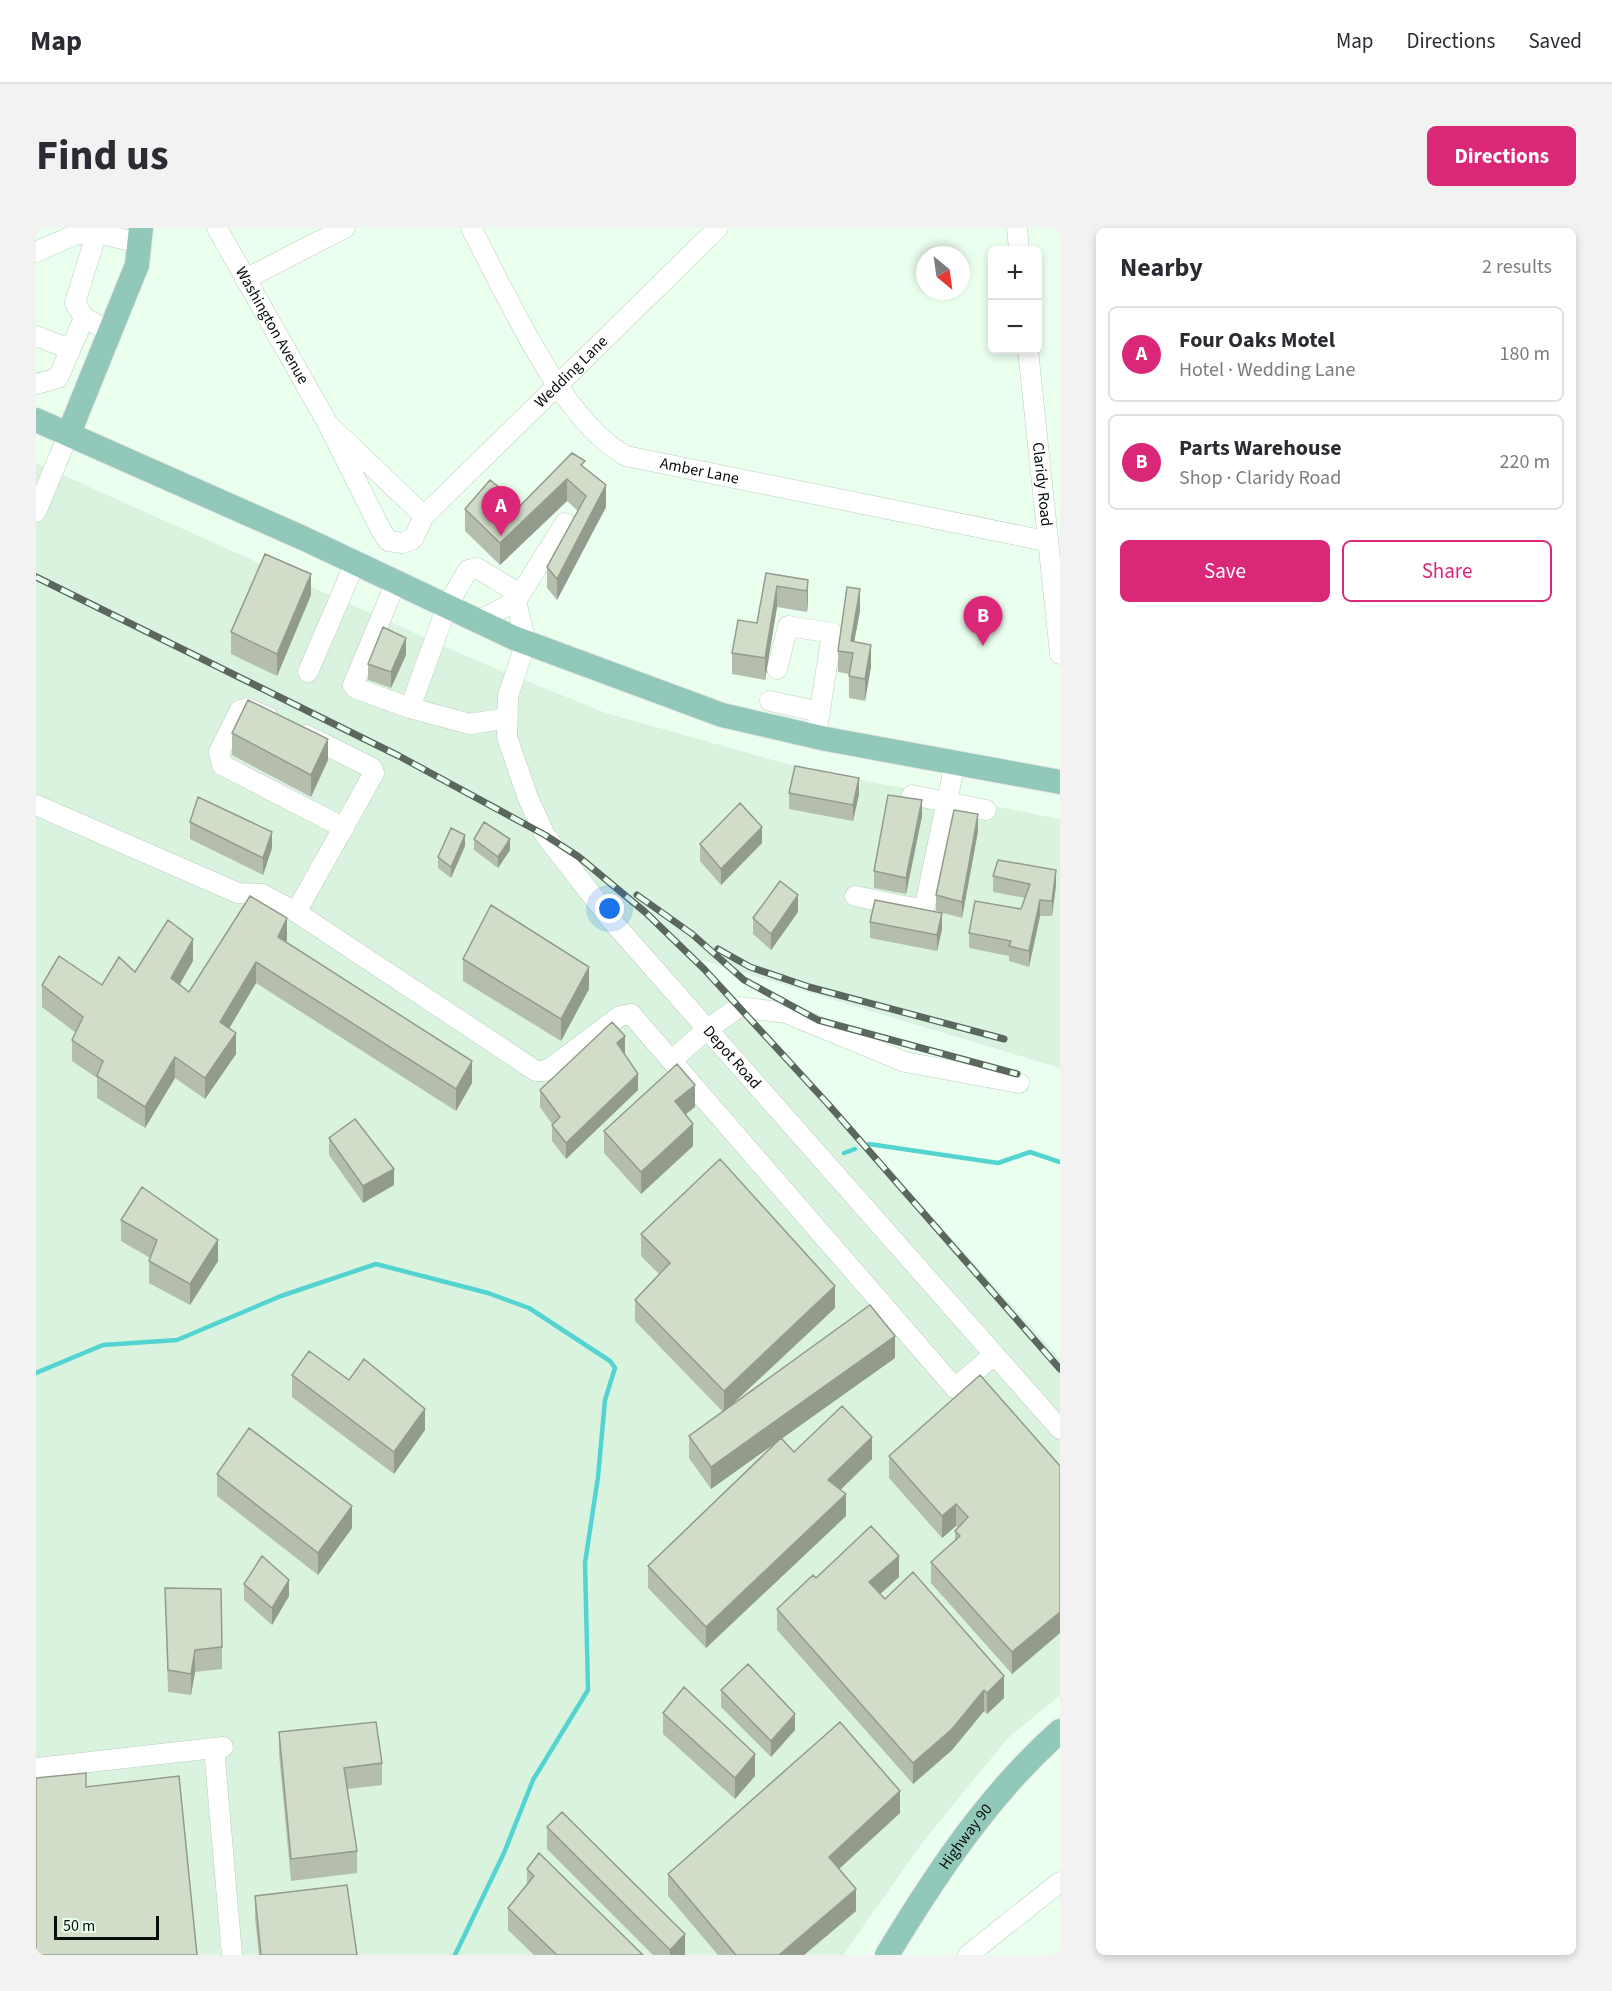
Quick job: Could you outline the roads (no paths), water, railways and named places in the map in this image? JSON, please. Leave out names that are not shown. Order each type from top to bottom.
[{"type":"main road","points":[[69,433],[137,265],[140,235]]},
{"type":"main road","points":[[36,420],[526,642],[722,715],[816,736],[1060,782]]},
{"type":"main road","name":"Highway 90","points":[[887,1955],[953,1852],[1026,1761],[1060,1731]]},
{"type":"street","name":"Washington Avenue","points":[[217,228],[328,424],[368,506],[388,541],[402,543],[413,540],[424,516],[328,424]]},
{"type":"street","points":[[244,279],[345,228]]},
{"type":"street","name":"Amber Lane","points":[[471,228],[558,387],[607,446],[626,456],[1046,541]]},
{"type":"street","name":"Wedding Lane","points":[[424,516],[718,228]]},
{"type":"street","points":[[1017,228],[1019,246]]},
{"type":"street","points":[[36,252],[77,234],[140,235]]},
{"type":"street","points":[[96,235],[75,303],[84,318],[110,331]]},
{"type":"street","points":[[36,384],[58,378],[84,318]]},
{"type":"street","points":[[36,336],[91,377]]},
{"type":"street","name":"Claridy Road","points":[[1028,354],[1046,541],[1060,654]]},
{"type":"street","points":[[36,512],[42,480],[69,433]]},
{"type":"street","points":[[478,621],[518,598],[565,523]]},
{"type":"street","points":[[308,672],[355,563]]},
{"type":"street","points":[[410,708],[447,606],[468,570],[477,568],[518,598],[526,642]]},
{"type":"street","points":[[396,582],[352,684],[355,688],[410,708],[470,724],[507,718]]},
{"type":"street","points":[[765,725],[788,626],[832,633],[816,736]]},
{"type":"street","name":"Depot Road","points":[[526,642],[508,696],[507,737],[528,798],[545,835],[612,921],[706,1030],[1060,1429]]},
{"type":"street","points":[[774,684],[820,712]]},
{"type":"street","points":[[296,912],[344,828],[374,773],[372,768],[256,711],[247,708],[240,710],[219,752],[222,765],[344,828]]},
{"type":"street","points":[[855,896],[924,910],[956,763]]},
{"type":"street","points":[[912,795],[986,810]]},
{"type":"street","points":[[36,805],[238,892],[262,894],[296,912],[536,1071],[544,1071],[552,1067],[625,1014],[631,1014],[955,1388],[994,1354]]},
{"type":"street","points":[[672,1060],[706,1030],[739,1007],[786,1013],[905,1062],[1019,1083]]},
{"type":"street","points":[[36,1768],[219,1747],[232,1955]]},
{"type":"street","points":[[968,1955],[1060,1882]]},
{"type":"waterway","points":[[869,1144],[998,1163],[1030,1152],[1060,1162]]},
{"type":"waterway","points":[[844,1153],[855,1149]]},
{"type":"waterway","points":[[36,1373],[103,1345],[177,1340],[281,1296],[376,1264],[488,1293],[529,1308],[610,1361],[615,1368],[605,1400],[598,1477],[585,1563],[588,1690],[533,1780],[504,1853],[455,1955]]},
{"type":"railway","points":[[36,577],[399,756],[545,835],[579,857],[645,912],[704,969],[828,1104],[1060,1369]]},
{"type":"railway","points":[[637,895],[692,934],[744,980],[818,1020],[1017,1074]]},
{"type":"railway","points":[[718,949],[750,967],[809,987],[1004,1039]]},
{"type":"place","name":"Four Oaks Motel","points":[[501,536]]},
{"type":"place","name":"Parts Warehouse","points":[[983,646]]}]
